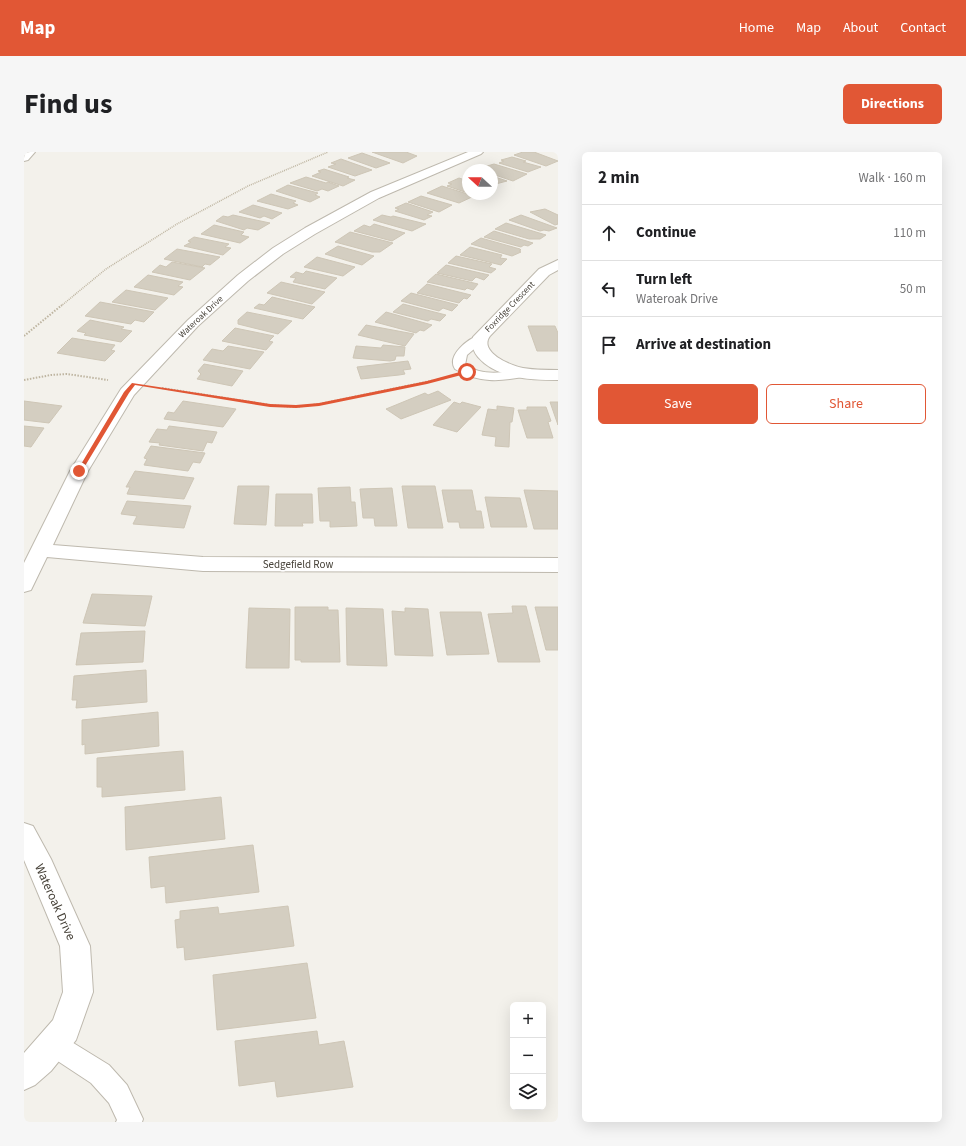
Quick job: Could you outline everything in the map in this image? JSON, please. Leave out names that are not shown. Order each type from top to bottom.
[{"type":"street","points":[[24,158],[29,152]]},
{"type":"street","name":"Wateroak Drive","points":[[24,585],[79,471],[127,392],[193,324],[243,278],[278,251],[310,231],[375,195],[477,152]]},
{"type":"street","name":"Foxridge Crescent","points":[[558,264],[544,272],[480,339],[481,349],[488,359],[505,367],[522,373],[558,375]]},
{"type":"street","name":"Sedgefield Row","points":[[40,550],[203,564],[558,565]]},
{"type":"street","name":"Wateroak Drive","points":[[24,834],[37,859],[75,946],[78,992],[65,1030],[40,1060],[24,1074]]},
{"type":"lane","points":[[480,339],[462,352],[458,359],[459,366],[467,372],[481,376],[498,378],[522,373]]},
{"type":"lane","points":[[53,1044],[100,1074],[118,1094],[130,1119],[129,1122]]},
{"type":"path","points":[[24,336],[106,269],[177,224],[248,186],[328,152]]},
{"type":"path","points":[[24,380],[51,374],[66,374],[270,406],[296,407],[319,404],[420,384],[467,372]]},
{"type":"building","points":[[372,152],[406,152],[417,156],[403,163]]},
{"type":"building","points":[[523,152],[534,152],[558,161],[546,166],[514,155]]},
{"type":"building","points":[[362,153],[390,163],[376,168],[348,158]]},
{"type":"building","points":[[512,157],[541,167],[528,172],[499,163],[504,161],[501,160]]},
{"type":"building","points":[[341,159],[372,170],[355,176],[328,167],[336,164],[331,163]]},
{"type":"building","points":[[498,165],[527,174],[513,181],[498,176]]},
{"type":"building","points":[[324,169],[355,180],[343,186],[312,176],[321,172],[318,171]]},
{"type":"building","points":[[306,177],[339,186],[328,191],[322,189],[317,191],[290,183]]},
{"type":"building","points":[[459,178],[462,179],[462,191],[447,186],[452,184],[448,183]]},
{"type":"building","points":[[498,178],[507,181],[498,183]]},
{"type":"building","points":[[288,185],[318,193],[315,195],[320,197],[310,202],[276,191]]},
{"type":"building","points":[[442,186],[462,192],[462,200],[465,200],[459,203],[427,193]]},
{"type":"building","points":[[271,194],[296,201],[293,203],[298,205],[288,209],[257,201]]},
{"type":"building","points":[[421,196],[452,205],[439,212],[408,202]]},
{"type":"building","points":[[406,203],[433,212],[427,215],[432,216],[424,220],[395,211],[399,209],[395,208]]},
{"type":"building","points":[[253,205],[282,213],[272,219],[264,216],[260,218],[239,212]]},
{"type":"building","points":[[545,209],[558,215],[558,224],[555,225],[530,212]]},
{"type":"building","points":[[233,215],[270,223],[258,230],[247,228],[244,230],[216,221],[223,216],[228,217]]},
{"type":"building","points":[[382,215],[393,216],[426,224],[412,231],[373,220]]},
{"type":"building","points":[[521,215],[557,228],[549,231],[540,231],[509,220]]},
{"type":"building","points":[[506,223],[546,235],[540,239],[529,239],[495,229]]},
{"type":"building","points":[[374,224],[405,233],[392,241],[354,231],[364,225],[370,227]]},
{"type":"building","points":[[214,225],[244,232],[241,235],[249,237],[240,243],[201,234]]},
{"type":"building","points":[[494,231],[533,243],[528,246],[524,245],[521,247],[484,237]]},
{"type":"building","points":[[350,232],[393,243],[380,252],[372,252],[335,242]]},
{"type":"building","points":[[194,237],[229,244],[225,247],[231,248],[223,255],[184,246],[191,242],[188,241]]},
{"type":"building","points":[[481,238],[520,249],[521,250],[519,251],[521,252],[512,256],[471,244]]},
{"type":"building","points":[[338,246],[374,256],[362,265],[325,254]]},
{"type":"building","points":[[470,247],[502,255],[500,258],[507,259],[501,265],[460,255]]},
{"type":"building","points":[[177,249],[220,257],[210,265],[205,264],[202,267],[164,259]]},
{"type":"building","points":[[456,256],[492,264],[489,267],[496,269],[491,273],[448,263]]},
{"type":"building","points":[[317,257],[355,267],[343,276],[304,267]]},
{"type":"building","points":[[172,262],[205,268],[190,280],[152,272],[160,265],[166,267]]},
{"type":"building","points":[[446,265],[489,275],[484,280],[476,277],[472,281],[437,273]]},
{"type":"building","points":[[306,271],[337,278],[325,289],[293,282],[296,278],[290,277],[296,272],[303,274]]},
{"type":"building","points":[[436,274],[478,284],[473,290],[467,288],[465,290],[427,282]]},
{"type":"building","points":[[148,275],[183,282],[178,286],[183,287],[174,295],[134,287]]},
{"type":"building","points":[[281,282],[325,292],[312,304],[267,293]]},
{"type":"building","points":[[427,284],[471,295],[467,299],[464,298],[459,303],[417,293]]},
{"type":"building","points":[[126,290],[168,298],[155,310],[112,302]]},
{"type":"building","points":[[411,293],[458,305],[452,311],[443,308],[439,311],[401,301]]},
{"type":"building","points":[[272,297],[315,307],[303,319],[254,308],[259,304],[264,305]]},
{"type":"building","points":[[100,302],[154,312],[144,322],[135,320],[131,324],[85,316]]},
{"type":"building","points":[[403,304],[446,315],[440,321],[431,319],[428,321],[393,312]]},
{"type":"building","points":[[247,312],[292,321],[278,334],[238,324],[238,320]]},
{"type":"building","points":[[386,312],[432,325],[424,331],[420,330],[416,333],[375,322]]},
{"type":"building","points":[[90,320],[124,327],[121,329],[132,331],[121,342],[84,335],[86,333],[77,331]]},
{"type":"building","points":[[366,325],[414,334],[405,346],[358,335]]},
{"type":"building","points":[[528,326],[555,326],[558,333],[558,351],[537,351]]},
{"type":"building","points":[[235,328],[274,336],[269,341],[273,342],[266,350],[222,341]]},
{"type":"building","points":[[72,338],[115,345],[111,350],[115,351],[105,361],[57,353]]},
{"type":"building","points":[[383,345],[405,347],[404,356],[396,356],[395,360],[390,361],[353,358],[356,346],[381,348]]},
{"type":"building","points":[[228,346],[264,352],[250,369],[203,360],[212,349],[223,351]]},
{"type":"building","points":[[408,361],[411,369],[403,370],[405,374],[399,375],[361,379],[357,367]]},
{"type":"building","points":[[204,364],[243,371],[232,386],[197,379],[201,374],[198,371]]},
{"type":"building","points":[[438,391],[451,400],[401,419],[386,409],[425,393],[428,395]]},
{"type":"building","points":[[24,401],[62,406],[49,423],[24,420]]},
{"type":"building","points":[[183,401],[236,409],[223,427],[164,419],[168,412],[174,413]]},
{"type":"building","points":[[454,402],[460,404],[462,402],[481,407],[457,432],[433,425]]},
{"type":"building","points":[[550,402],[558,402],[558,425]]},
{"type":"building","points":[[497,406],[514,408],[512,422],[510,422],[509,447],[495,446],[496,437],[482,435],[488,409],[497,410]]},
{"type":"building","points":[[527,407],[546,407],[551,421],[548,422],[553,438],[527,438],[518,410],[527,410]]},
{"type":"building","points":[[24,426],[44,428],[31,447],[24,446]]},
{"type":"building","points":[[169,426],[217,432],[212,443],[207,442],[203,451],[159,445],[160,443],[149,442],[157,429],[167,430]]},
{"type":"building","points":[[151,446],[205,453],[200,463],[193,462],[188,471],[144,465],[147,459],[144,458]]},
{"type":"building","points":[[135,471],[194,478],[184,499],[127,494],[130,487],[126,487]]},
{"type":"building","points":[[238,486],[269,486],[266,525],[234,524]]},
{"type":"building","points":[[402,486],[435,486],[443,528],[408,528]]},
{"type":"building","points":[[350,487],[351,502],[355,502],[357,526],[330,527],[330,521],[320,521],[318,488]]},
{"type":"building","points":[[392,488],[397,526],[375,526],[374,518],[363,518],[360,489]]},
{"type":"building","points":[[442,490],[472,490],[476,511],[481,511],[484,528],[460,528],[459,522],[448,522]]},
{"type":"building","points":[[524,490],[558,491],[558,529],[534,529]]},
{"type":"building","points":[[276,494],[312,494],[313,523],[302,523],[303,526],[275,526]]},
{"type":"building","points":[[485,497],[520,498],[527,527],[491,527]]},
{"type":"building","points":[[127,501],[191,506],[184,528],[133,524],[137,516],[121,514]]},
{"type":"building","points":[[92,594],[152,596],[145,626],[83,623]]},
{"type":"building","points":[[512,606],[526,606],[540,662],[498,662],[488,614],[513,613]]},
{"type":"building","points":[[295,607],[328,607],[328,610],[338,610],[340,662],[301,662],[301,660],[295,660]]},
{"type":"building","points":[[535,607],[558,607],[558,650],[546,650]]},
{"type":"building","points":[[249,608],[290,609],[289,668],[246,668]]},
{"type":"building","points":[[346,608],[383,609],[387,666],[347,665]]},
{"type":"building","points":[[405,608],[428,609],[433,656],[395,655],[392,611],[405,612]]},
{"type":"building","points":[[440,612],[481,612],[489,654],[447,655]]},
{"type":"building","points":[[145,631],[143,662],[76,665],[81,633]]},
{"type":"building","points":[[146,670],[147,702],[76,708],[77,700],[72,700],[74,676]]},
{"type":"building","points":[[158,712],[159,746],[85,754],[85,744],[82,745],[82,720]]},
{"type":"building","points":[[183,751],[185,790],[102,797],[102,787],[97,787],[97,758]]},
{"type":"building","points":[[221,797],[225,839],[126,850],[125,807]]},
{"type":"building","points":[[253,845],[259,892],[166,903],[165,886],[151,888],[149,857]]},
{"type":"building","points":[[288,906],[294,946],[185,960],[184,947],[177,948],[175,920],[180,919],[180,911],[218,907],[219,914]]},
{"type":"building","points":[[307,963],[316,1018],[217,1030],[213,975]]},
{"type":"building","points":[[317,1031],[319,1045],[344,1041],[353,1087],[277,1097],[275,1081],[239,1086],[235,1041]]},
{"type":"route","points":[[79,471],[127,392],[134,384],[270,406],[296,407],[319,404],[427,382],[467,372]]}]
